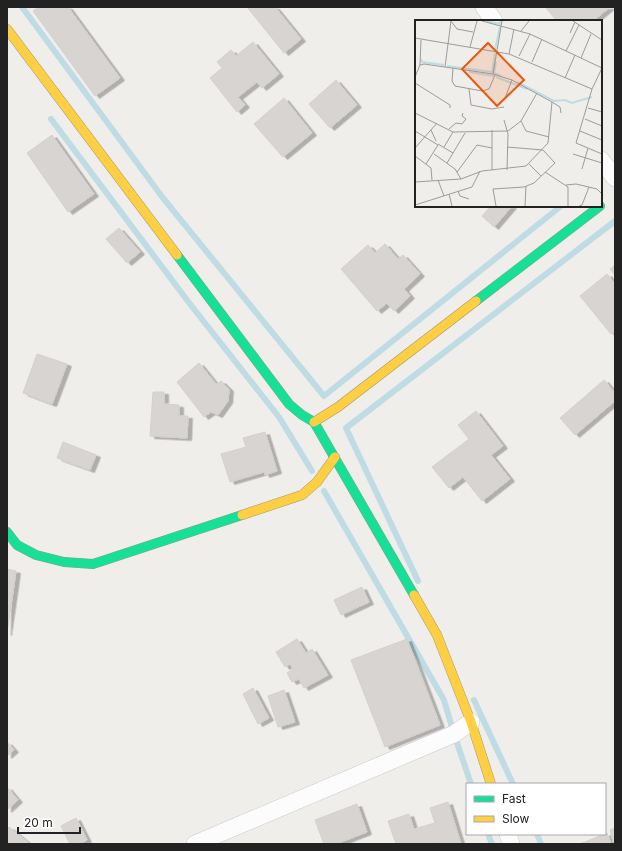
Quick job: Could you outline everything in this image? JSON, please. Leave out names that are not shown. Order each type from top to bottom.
[{"type":"street","points":[[484,7],[493,20]]},
{"type":"street","points":[[7,29],[289,404],[302,415],[314,422],[438,635],[471,722],[491,783]]},
{"type":"street","points":[[602,161],[615,178]]},
{"type":"street","points":[[314,422],[345,402],[598,207]]},
{"type":"street","points":[[7,532],[18,546],[42,559],[66,563],[93,564],[302,495],[317,482],[335,457]]},
{"type":"street","points":[[195,844],[454,734],[471,722]]},
{"type":"building","points":[[39,7],[68,7],[120,78],[95,96],[33,11]]},
{"type":"building","points":[[247,7],[275,7],[301,39],[284,53]]},
{"type":"building","points":[[545,7],[610,7],[594,20],[556,20]]},
{"type":"building","points":[[253,42],[279,74],[262,88],[257,82],[238,97],[245,105],[237,112],[210,78],[222,68],[217,62],[231,50],[236,56]]},
{"type":"building","points":[[336,80],[357,105],[330,128],[309,104]]},
{"type":"building","points":[[284,98],[312,133],[283,157],[254,124]]},
{"type":"building","points":[[52,135],[94,194],[68,212],[27,153]]},
{"type":"building","points":[[490,207],[511,207],[494,227],[482,216]]},
{"type":"building","points":[[119,228],[140,252],[127,263],[106,239]]},
{"type":"building","points":[[385,244],[398,259],[403,255],[420,274],[404,289],[410,296],[394,311],[387,303],[377,311],[341,269],[368,245],[375,253]]},
{"type":"building","points":[[615,265],[615,275],[610,269]]},
{"type":"building","points":[[607,274],[615,284],[615,331],[611,334],[580,296]]},
{"type":"building","points":[[37,354],[67,364],[52,404],[23,393]]},
{"type":"building","points":[[199,363],[216,384],[221,381],[229,389],[228,401],[218,415],[211,412],[204,417],[177,382]]},
{"type":"building","points":[[604,380],[615,393],[615,401],[575,435],[560,418]]},
{"type":"building","points":[[153,392],[164,392],[164,404],[179,405],[179,416],[188,416],[187,438],[150,436]]},
{"type":"building","points":[[476,411],[503,446],[491,455],[510,479],[482,501],[463,477],[449,488],[432,467],[469,439],[458,425]]},
{"type":"building","points":[[265,432],[277,471],[265,475],[264,472],[230,482],[221,454],[246,447],[243,438]]},
{"type":"building","points":[[63,442],[96,455],[90,470],[57,458]]},
{"type":"building","points":[[7,569],[16,571],[7,633]]},
{"type":"building","points":[[362,587],[369,602],[341,615],[334,600]]},
{"type":"building","points":[[297,639],[306,653],[312,649],[328,675],[304,688],[299,679],[292,682],[287,673],[293,669],[290,664],[285,667],[276,652]]},
{"type":"building","points":[[407,639],[440,725],[385,747],[351,660]]},
{"type":"building","points":[[253,688],[269,718],[258,724],[243,694]]},
{"type":"building","points":[[284,690],[295,722],[278,727],[268,696]]},
{"type":"building","points":[[7,742],[14,750],[7,756]]},
{"type":"building","points":[[7,787],[18,800],[7,810]]},
{"type":"building","points":[[448,802],[461,844],[396,844],[388,821],[409,814],[414,829],[435,823],[430,808]]},
{"type":"building","points":[[357,804],[367,832],[336,844],[324,844],[315,820]]},
{"type":"building","points":[[76,818],[87,840],[79,844],[70,844],[61,826]]},
{"type":"building","points":[[9,827],[30,844],[7,844],[7,829]]},
{"type":"building","points":[[615,828],[615,844],[614,844],[610,830]]},
{"type":"building","points":[[606,833],[611,844],[580,844],[602,835],[606,835]]},
{"type":"waterway","points":[[22,7],[163,198],[324,396],[560,207]]},
{"type":"waterway","points":[[51,119],[190,304],[279,417],[312,471]]},
{"type":"waterway","points":[[418,581],[346,428],[615,221]]},
{"type":"waterway","points":[[324,491],[444,700],[471,783]]},
{"type":"waterway","points":[[474,700],[513,783]]},
{"type":"waterway","points":[[488,835],[492,844]]},
{"type":"waterway","points":[[537,835],[541,844]]},
{"type":"traffic: fast","points":[[476,301],[599,207]]},
{"type":"traffic: fast","points":[[177,255],[289,404],[302,415],[314,422],[414,595]]},
{"type":"traffic: fast","points":[[7,532],[17,545],[36,555],[64,562],[93,564],[242,515]]},
{"type":"traffic: slow","points":[[7,29],[177,255]]},
{"type":"traffic: slow","points":[[314,422],[338,407],[476,301]]},
{"type":"traffic: slow","points":[[242,515],[302,495],[317,482],[335,457]]},
{"type":"traffic: slow","points":[[414,595],[437,635],[471,722],[491,783]]}]
